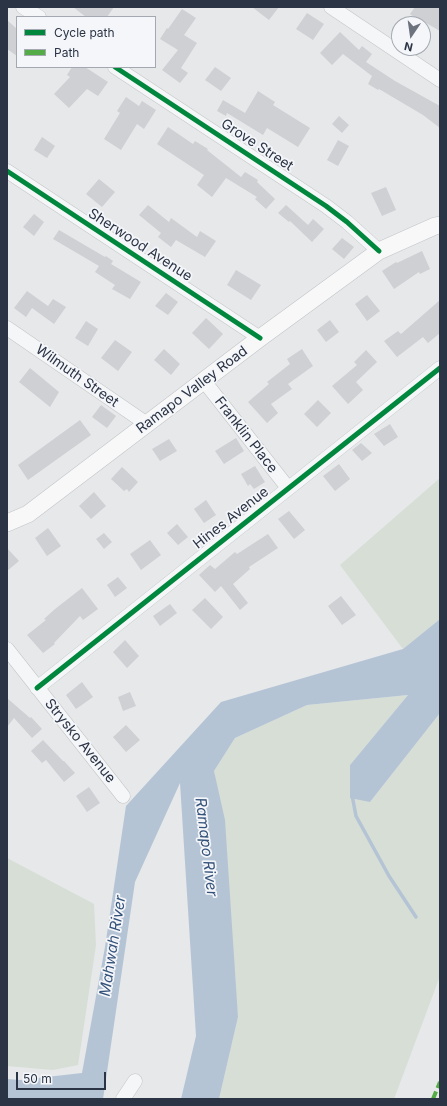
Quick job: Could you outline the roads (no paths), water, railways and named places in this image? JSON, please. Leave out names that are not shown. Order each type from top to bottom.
[{"type":"main road","name":"Ramapo Valley Road","points":[[7,523],[28,514],[260,338],[379,251],[438,228]]},
{"type":"street","points":[[23,7],[36,16]]},
{"type":"street","points":[[331,7],[440,80]]},
{"type":"street","name":"Grove Street","points":[[117,68],[326,206],[347,222],[379,251]]},
{"type":"street","name":"Sherwood Avenue","points":[[7,171],[260,338]]},
{"type":"street","name":"Wilmuth Street","points":[[7,328],[147,424]]},
{"type":"street","name":"Hines Avenue","points":[[37,688],[440,368]]},
{"type":"street","name":"Franklin Place","points":[[204,381],[288,488]]},
{"type":"street","name":"Strysko Avenue","points":[[7,649],[123,796]]},
{"type":"street","points":[[123,1099],[135,1081]]},
{"type":"water","points":[[440,619],[440,713],[370,802],[350,798],[350,765],[408,695],[307,705],[235,738],[214,771],[225,820],[238,1017],[219,1099],[181,1099],[196,1036],[180,783],[135,882],[103,1099],[7,1099],[7,1079],[20,1080],[82,1073],[105,947],[126,806],[221,702],[403,649]]},
{"type":"waterway","points":[[352,795],[356,816],[389,876],[416,917]]},
{"type":"water label","name":"Ramapo River","points":[[206,847]]},
{"type":"water label","name":"Mahwah River","points":[[113,946]]}]
